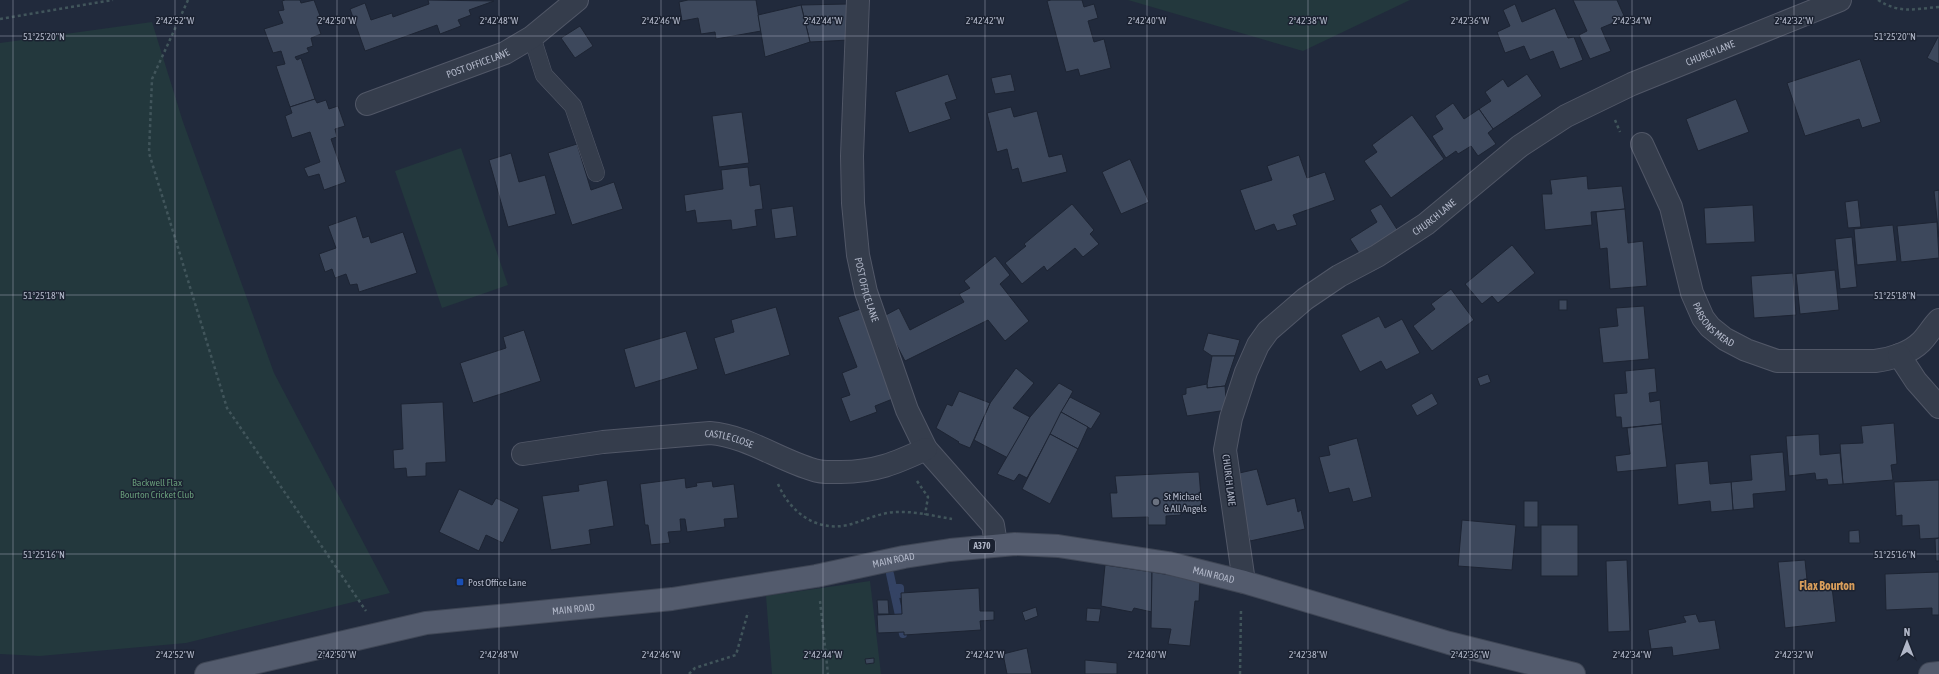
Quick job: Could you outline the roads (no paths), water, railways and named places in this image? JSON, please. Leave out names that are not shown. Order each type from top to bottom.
[{"type":"main road","name":"MAIN ROAD","points":[[206,674],[426,623],[672,599],[816,576],[995,535],[1168,563],[1244,582],[1449,643],[1574,674]]},
{"type":"main road","points":[[1930,674],[1939,674]]},
{"type":"street","name":"POST OFFICE LANE","points":[[367,104],[505,53],[532,37],[577,0]]},
{"type":"street","name":"POST OFFICE LANE","points":[[858,0],[852,156],[852,203],[858,255],[866,292],[907,410],[926,449],[995,535]]},
{"type":"street","name":"CHURCH LANE","points":[[1244,582],[1225,450],[1231,418],[1246,372],[1258,345],[1268,331],[1304,299],[1340,276],[1377,256],[1426,224],[1520,146],[1566,116],[1632,84],[1840,0]]},
{"type":"street","name":"PARSONS MEAD","points":[[1642,144],[1673,212],[1691,287],[1698,308],[1703,318],[1715,332],[1746,350],[1768,359],[1787,362],[1875,361],[1899,355],[1921,342],[1939,320]]},
{"type":"street","points":[[1899,355],[1916,381],[1939,407]]},
{"type":"street","name":"CASTLE CLOSE","points":[[523,454],[603,442],[704,433],[724,436],[763,449],[818,471],[865,471],[892,465],[926,449]]},
{"type":"lane","points":[[532,37],[544,75],[573,106],[596,173]]},
{"type":"waterway","points":[[890,574],[903,634]]},
{"type":"waterway","points":[[893,588],[900,588],[900,594]]},
{"type":"place","name":"St Michael & All Angels","points":[[1156,502]]},
{"type":"place","name":"Post Office Lane","points":[[460,582]]},
{"type":"district","name":"Flax Bourton","points":[[1827,586]]},
{"type":"park label","name":"Backwell Flax Bourton Cricket Club","points":[[157,488]]}]
